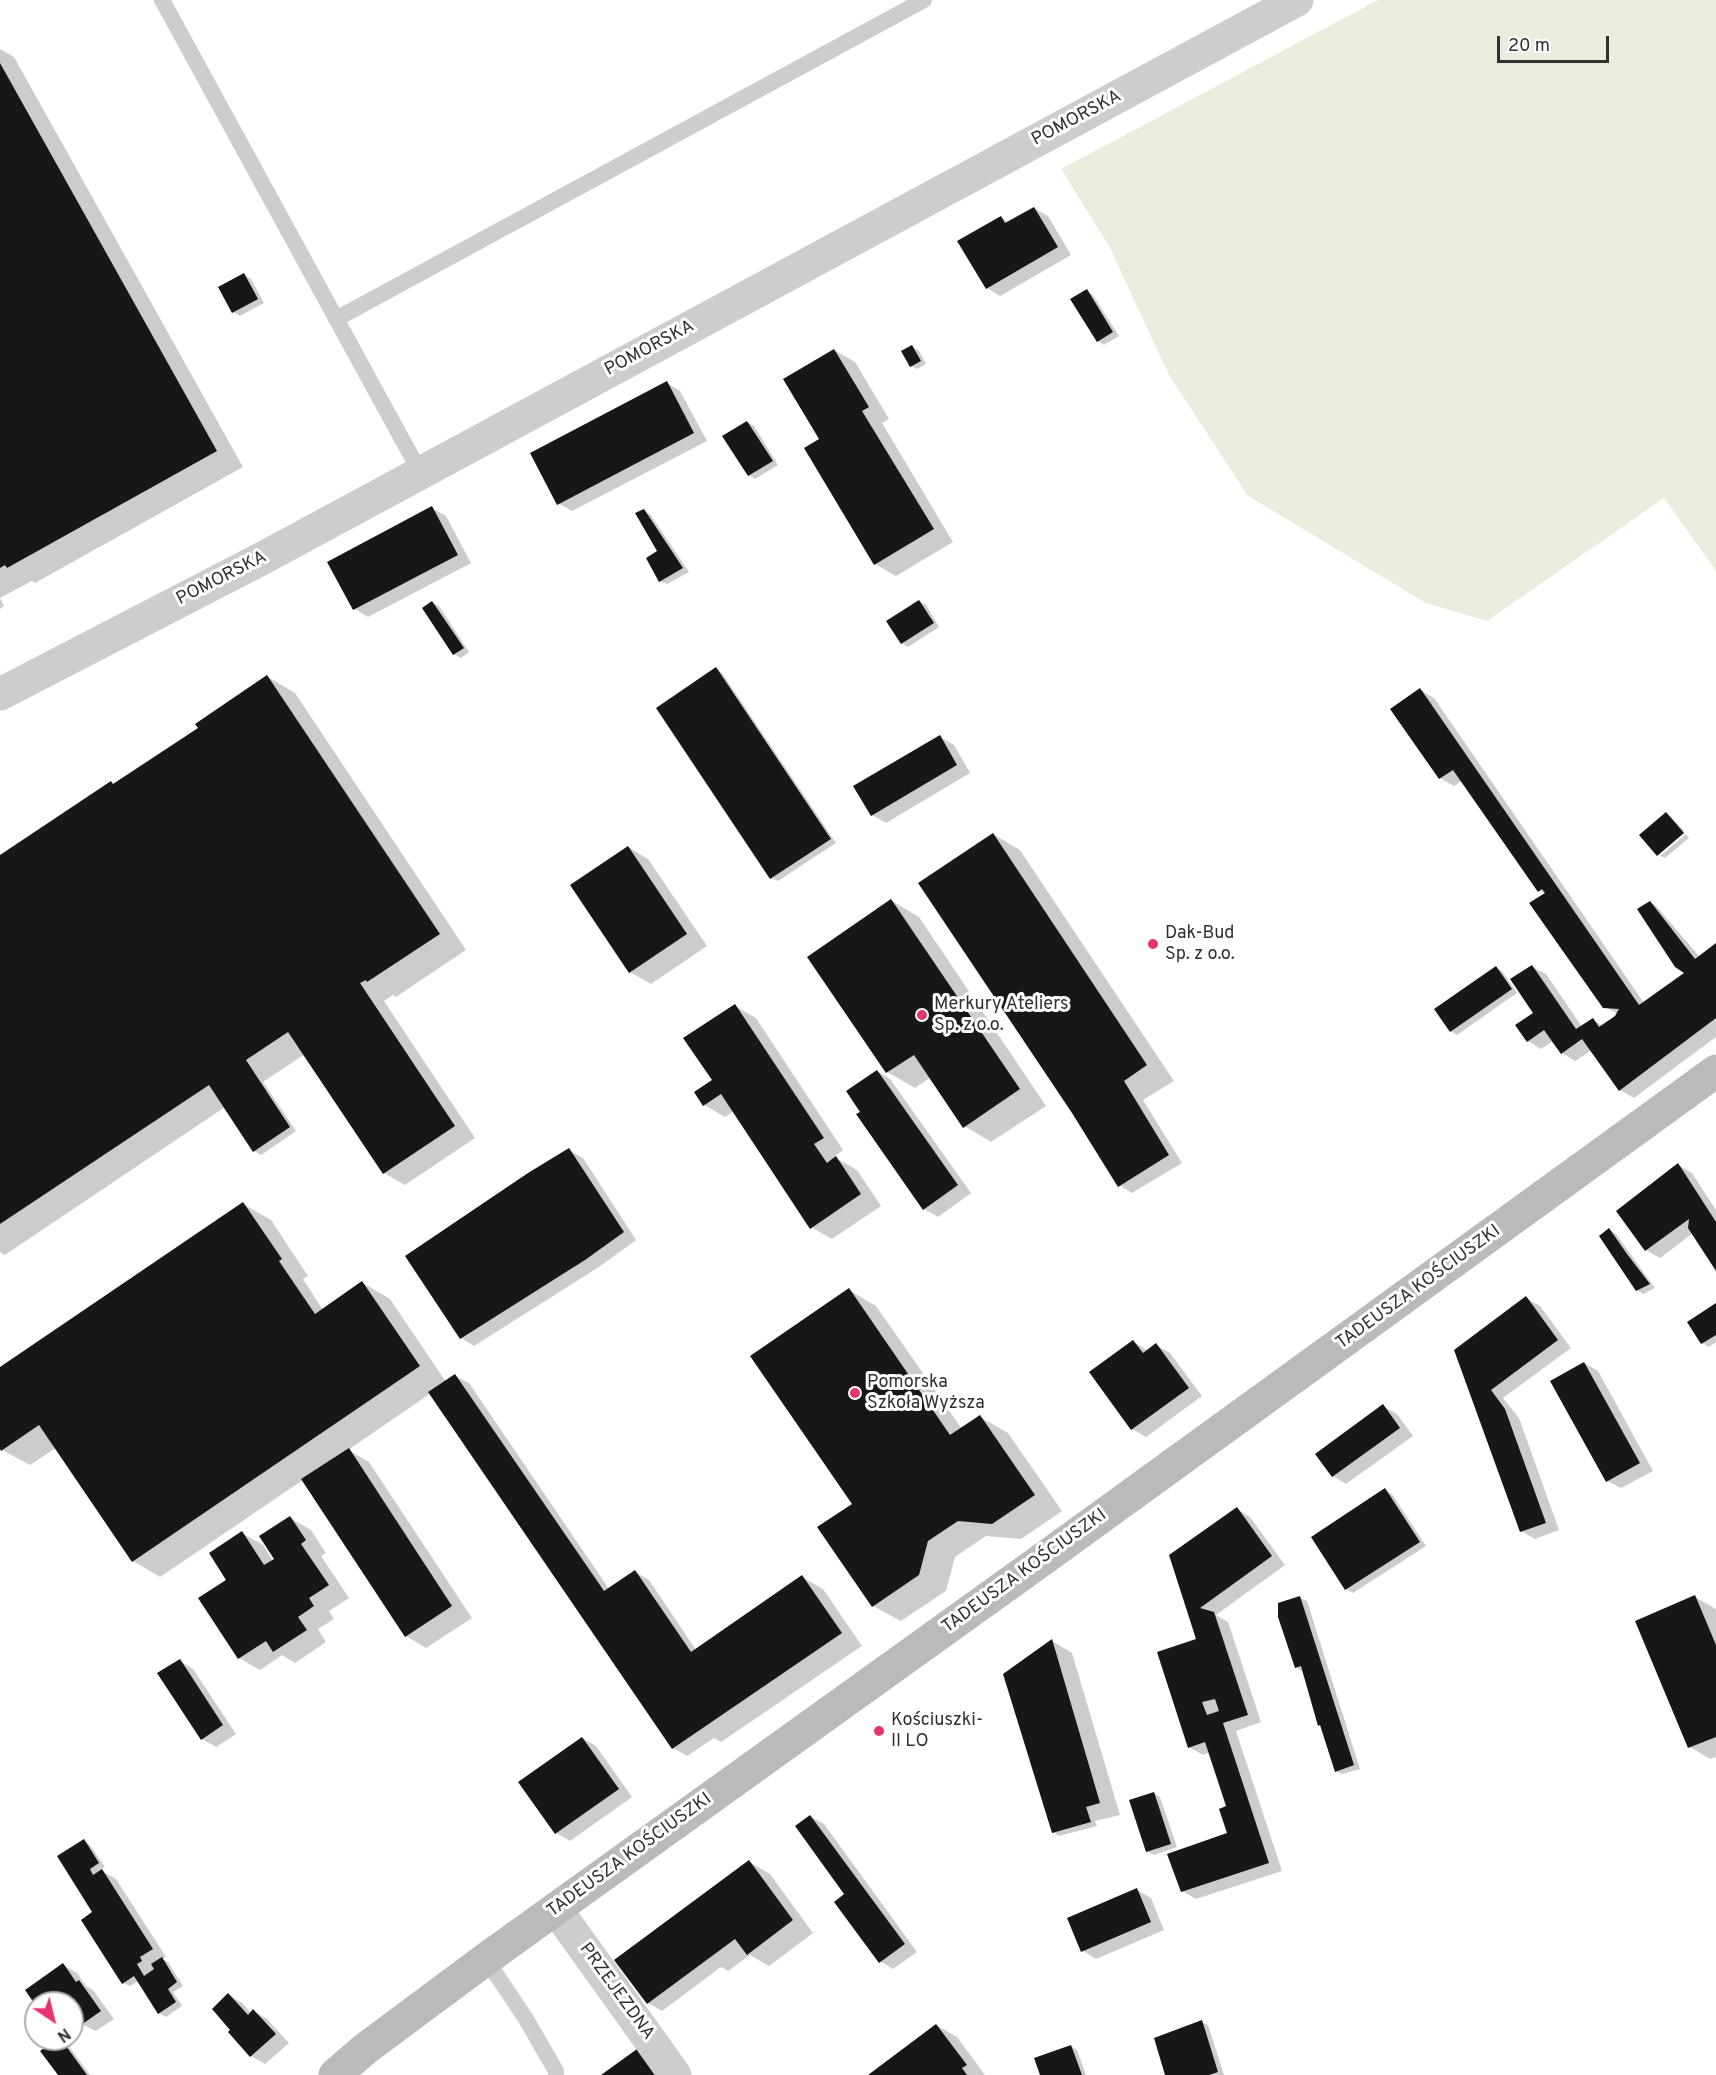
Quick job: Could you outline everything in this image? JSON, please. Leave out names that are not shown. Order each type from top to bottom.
[{"type":"street","name":"POMORSKA","points":[[0,694],[263,558],[1297,0]]},
{"type":"street","name":"TADEUSZA KOŚCIUSZKI","points":[[335,2075],[365,2049],[486,1959],[1716,1071]]},
{"type":"street","name":"PRZEJEZDNA","points":[[556,1909],[675,2075]]},
{"type":"lane","points":[[162,0],[420,472]]},
{"type":"lane","points":[[336,319],[924,0]]},
{"type":"lane","points":[[486,1959],[526,2019],[556,2071],[556,2075]]},
{"type":"shaded area","points":[[1378,0],[1716,0],[1716,571],[1664,498],[1487,621],[1426,603],[1248,496],[1169,375],[1109,246],[1061,169]]},
{"type":"building","points":[[0,63],[217,451],[7,568],[5,565],[0,568]]},
{"type":"building","points":[[1034,207],[1058,247],[986,289],[957,241],[1001,216],[1005,223]]},
{"type":"building","points":[[244,273],[258,299],[232,313],[218,287]]},
{"type":"building","points":[[1087,289],[1113,332],[1097,342],[1070,299]]},
{"type":"building","points":[[912,345],[921,361],[910,367],[901,351]]},
{"type":"building","points":[[834,349],[869,407],[862,411],[934,529],[874,565],[804,448],[819,439],[783,379]]},
{"type":"building","points":[[667,381],[694,433],[557,505],[530,453]]},
{"type":"building","points":[[747,421],[773,461],[748,476],[722,436]]},
{"type":"building","points":[[432,506],[458,555],[353,610],[327,562]]},
{"type":"building","points":[[644,509],[683,568],[659,582],[646,558],[657,551],[635,513]]},
{"type":"building","points":[[919,600],[934,623],[901,644],[886,621]]},
{"type":"building","points":[[432,601],[464,648],[453,655],[422,608]]},
{"type":"building","points":[[716,667],[831,839],[770,879],[656,708]]},
{"type":"building","points":[[267,675],[440,934],[367,982],[366,980],[360,983],[455,1126],[383,1174],[288,1032],[246,1060],[290,1127],[253,1152],[209,1085],[0,1224],[0,855],[111,781],[113,784],[198,728],[195,724]]},
{"type":"building","points":[[1420,688],[1639,1005],[1684,973],[1675,967],[1637,909],[1650,901],[1695,959],[1716,943],[1716,1018],[1619,1091],[1582,1039],[1561,1054],[1544,1030],[1527,1042],[1515,1025],[1533,1013],[1510,979],[1532,965],[1576,1029],[1593,1018],[1599,1027],[1615,1016],[1619,1009],[1603,1008],[1529,903],[1545,893],[1542,889],[1538,892],[1453,770],[1439,779],[1390,709]]},
{"type":"building","points":[[940,735],[957,765],[871,816],[853,786]]},
{"type":"building","points":[[1666,812],[1684,833],[1657,856],[1639,835]]},
{"type":"building","points":[[993,833],[1147,1065],[1124,1081],[1169,1155],[1118,1187],[1072,1113],[918,883]]},
{"type":"building","points":[[628,846],[687,934],[629,973],[570,885]]},
{"type":"building","points":[[891,899],[1020,1089],[963,1128],[914,1055],[886,1073],[807,957]]},
{"type":"building","points":[[1496,966],[1512,989],[1450,1032],[1434,1009]]},
{"type":"building","points":[[735,1004],[824,1138],[814,1144],[827,1163],[836,1156],[861,1194],[810,1229],[721,1094],[703,1106],[694,1092],[712,1080],[683,1038]]},
{"type":"building","points":[[877,1070],[958,1185],[923,1210],[856,1114],[860,1112],[846,1091]]},
{"type":"building","points":[[569,1148],[624,1232],[585,1260],[460,1339],[405,1256]]},
{"type":"building","points":[[1678,1163],[1716,1222],[1716,1271],[1688,1228],[1689,1219],[1645,1251],[1616,1211]]},
{"type":"building","points":[[243,1202],[282,1259],[279,1261],[315,1314],[362,1281],[420,1366],[132,1562],[39,1425],[1,1451],[0,1367]]},
{"type":"building","points":[[1609,1228],[1650,1284],[1636,1291],[1599,1236]]},
{"type":"building","points":[[849,1288],[950,1435],[980,1415],[1035,1495],[992,1524],[958,1521],[928,1541],[919,1575],[872,1607],[817,1527],[852,1504],[750,1356]]},
{"type":"building","points":[[1526,1296],[1558,1340],[1491,1390],[1505,1409],[1546,1523],[1520,1532],[1454,1350]]},
{"type":"building","points":[[1716,1303],[1716,1335],[1701,1344],[1687,1322]]},
{"type":"building","points":[[1133,1340],[1143,1353],[1156,1343],[1189,1388],[1131,1430],[1089,1372]]},
{"type":"building","points":[[1584,1362],[1640,1463],[1606,1482],[1550,1381]]},
{"type":"building","points":[[455,1374],[604,1591],[635,1570],[691,1652],[802,1575],[842,1633],[672,1749],[428,1392]]},
{"type":"building","points":[[1383,1404],[1400,1428],[1332,1477],[1315,1454]]},
{"type":"building","points":[[349,1448],[452,1606],[405,1637],[301,1479]]},
{"type":"building","points":[[1385,1488],[1420,1542],[1345,1590],[1311,1537]]},
{"type":"building","points":[[1237,1507],[1272,1556],[1200,1608],[1214,1612],[1248,1715],[1223,1723],[1269,1863],[1181,1892],[1167,1854],[1227,1833],[1219,1809],[1226,1806],[1205,1742],[1188,1748],[1157,1652],[1196,1639],[1169,1555]],"holes":[[[1215,1699],[1219,1711],[1207,1715],[1202,1702]]]},
{"type":"building","points":[[290,1516],[306,1540],[301,1544],[329,1585],[309,1598],[314,1606],[298,1617],[307,1630],[273,1652],[266,1641],[238,1659],[198,1598],[226,1580],[209,1553],[242,1531],[264,1565],[274,1559],[259,1536]]},
{"type":"building","points":[[1695,1595],[1716,1645],[1716,1737],[1688,1748],[1635,1621]]},
{"type":"building","points":[[1300,1596],[1354,1765],[1335,1772],[1320,1725],[1318,1726],[1301,1666],[1295,1668],[1278,1617],[1278,1603]]},
{"type":"building","points":[[1052,1639],[1100,1803],[1086,1807],[1091,1822],[1052,1833],[1003,1674]]},
{"type":"building","points":[[180,1659],[223,1725],[201,1740],[157,1673]]},
{"type":"building","points":[[582,1737],[619,1789],[555,1834],[518,1782]]},
{"type":"building","points":[[1154,1792],[1171,1844],[1146,1852],[1129,1800]]},
{"type":"building","points":[[810,1815],[905,1944],[879,1963],[834,1902],[844,1894],[795,1826]]},
{"type":"building","points":[[84,1839],[99,1863],[90,1869],[93,1875],[102,1869],[153,1949],[140,1957],[142,1961],[137,1964],[144,1976],[154,1969],[151,1964],[162,1957],[177,1982],[168,1989],[176,2002],[158,2014],[134,1976],[122,1984],[81,1920],[92,1912],[57,1856]]},
{"type":"building","points":[[749,1860],[793,1920],[747,1955],[735,1939],[647,2004],[614,1960]]},
{"type":"building","points":[[1137,1888],[1151,1922],[1081,1952],[1067,1918]]},
{"type":"building","points":[[63,1963],[76,1982],[79,1980],[101,2011],[84,2023],[84,1991],[25,1990]]},
{"type":"building","points":[[228,1993],[248,2015],[253,2009],[276,2034],[250,2057],[212,2009]]},
{"type":"building","points":[[1202,2020],[1218,2072],[1209,2075],[1165,2075],[1154,2038]]},
{"type":"building","points":[[936,2024],[967,2065],[962,2068],[967,2075],[868,2075]]},
{"type":"building","points":[[1071,2045],[1082,2075],[1040,2075],[1034,2058]]},
{"type":"building","points":[[637,2049],[655,2075],[601,2075]]},
{"type":"building","points":[[40,2051],[70,2051],[87,2075],[58,2075]]},
{"type":"place","name":"Dak-Bud Sp. z o.o.","points":[[1153,944]]},
{"type":"place","name":"Merkury Ateliers Sp. z o.o.","points":[[922,1015]]},
{"type":"place","name":"Pomorska Szkoła Wyższa","points":[[855,1393]]},
{"type":"place","name":"Kościuszki- II LO","points":[[879,1731]]}]
